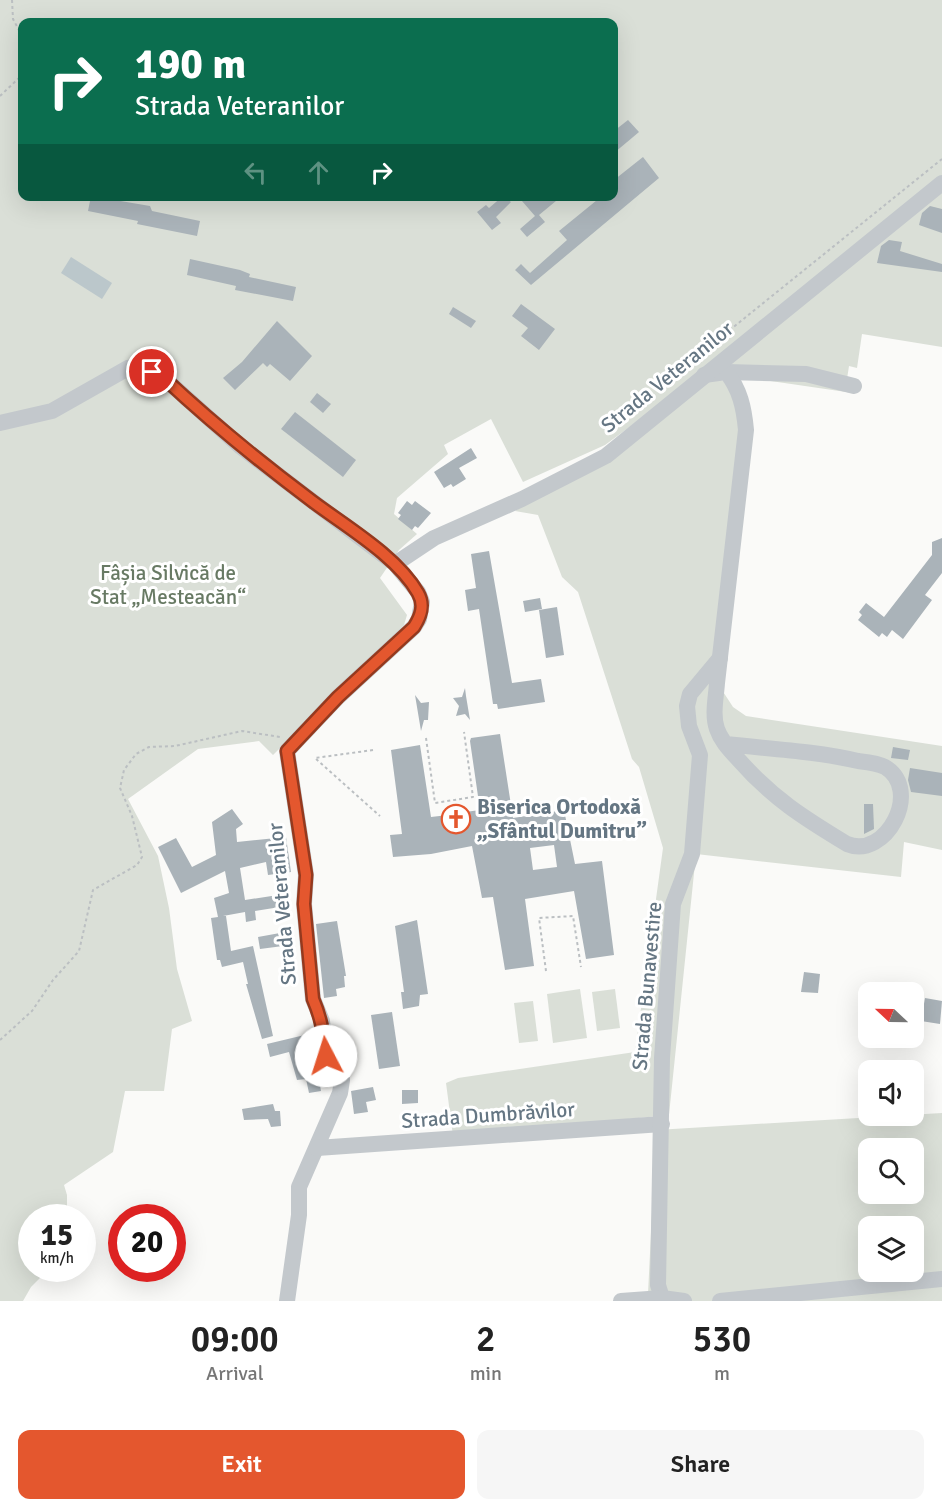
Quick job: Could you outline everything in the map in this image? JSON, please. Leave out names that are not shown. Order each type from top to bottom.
[{"type":"street","name":"Strada Veteranilor","points":[[395,564],[434,538],[522,500],[606,456],[700,370],[942,183]]},
{"type":"street","points":[[0,423],[52,411],[128,368],[140,366],[164,378],[241,447],[395,564],[418,592],[422,602],[419,619],[414,627],[338,697],[292,746]]},
{"type":"street","points":[[700,370],[806,374],[854,386]]},
{"type":"street","points":[[726,372],[740,394],[746,430],[715,722],[726,744],[762,786],[796,813],[856,848],[865,848],[879,840],[892,825],[902,798],[900,786],[884,766],[839,756],[726,744]]},
{"type":"street","name":"Strada Bunavestire","points":[[662,1298],[658,1285],[662,1058],[674,904],[692,854],[700,755],[689,726],[687,706],[690,694],[720,658]]},
{"type":"street","name":"Strada Veteranilor","points":[[292,746],[306,875],[304,904],[313,999],[319,1009],[322,1022],[326,1056],[342,1080],[317,1148]]},
{"type":"street","name":"Strada Dumbrăvilor","points":[[317,1148],[662,1125]]},
{"type":"street","points":[[287,1301],[299,1215],[299,1187],[304,1171],[317,1148]]},
{"type":"street","points":[[720,1301],[942,1279]]},
{"type":"street","points":[[621,1301],[662,1298],[684,1301]]},
{"type":"path","points":[[12,0],[13,19],[18,28]]},
{"type":"path","points":[[0,96],[18,79]]},
{"type":"path","points":[[700,370],[704,347],[740,322],[942,159]]},
{"type":"path","points":[[0,1040],[32,1011],[53,980],[79,951],[93,891],[137,865],[142,857],[132,816],[120,788],[124,770],[136,754],[149,747],[175,746],[242,731],[292,746]]},
{"type":"path","points":[[426,738],[435,803],[473,797],[464,732]]},
{"type":"path","points":[[373,750],[315,758],[380,816]]},
{"type":"path","points":[[546,971],[539,918],[573,916],[580,967]]},
{"type":"green space","name":"Fâșia Silvică de Stat „Mesteacăn“","points":[[0,0],[942,0],[942,176],[672,396],[605,445],[523,482],[491,419],[444,445],[448,454],[397,498],[394,514],[417,534],[399,550],[380,578],[407,615],[404,625],[273,755],[259,741],[198,749],[128,799],[158,856],[169,908],[177,969],[192,1021],[172,1029],[164,1091],[125,1091],[113,1152],[64,1185],[67,1204],[18,1204],[18,1282],[36,1282],[23,1301],[0,1301]]},
{"type":"green space","points":[[942,189],[942,347],[862,334],[857,368],[849,366],[847,379],[853,393],[757,379],[730,364]]},
{"type":"green space","points":[[717,378],[731,385],[740,417],[720,687],[733,707],[746,716],[942,746],[942,850],[904,842],[901,877],[696,854],[669,1115],[453,1136],[446,1083],[458,1078],[635,1052],[663,848],[639,767],[632,759],[578,592],[562,577],[538,515],[515,511],[704,383]]},
{"type":"green space","points":[[580,989],[587,1038],[553,1043],[547,994]]},
{"type":"green space","points":[[615,989],[620,1028],[597,1031],[592,992]]},
{"type":"green space","points":[[533,1001],[538,1041],[519,1043],[514,1003]]},
{"type":"green space","points":[[942,1113],[942,1301],[651,1301],[648,1294],[656,1130],[858,1118],[858,1126],[924,1126],[924,1114]]},
{"type":"shaded area","points":[[71,257],[112,283],[102,299],[61,273]]},
{"type":"building","points":[[628,120],[639,132],[618,150],[618,128]]},
{"type":"building","points":[[643,157],[659,178],[531,285],[515,270],[521,264],[530,273],[567,240],[559,231],[596,201],[618,201],[618,177]]},
{"type":"building","points":[[90,201],[120,201],[150,206],[152,211],[200,221],[197,236],[88,211]]},
{"type":"building","points":[[497,201],[511,202],[496,217],[501,223],[492,230],[477,212],[486,205],[489,208]]},
{"type":"building","points":[[522,201],[556,201],[539,215],[545,222],[527,237],[520,229],[535,216]]},
{"type":"building","points":[[930,206],[942,209],[942,233],[919,225],[922,213]]},
{"type":"building","points":[[889,240],[902,242],[900,251],[942,264],[942,272],[877,263],[881,246]]},
{"type":"building","points":[[190,259],[240,270],[250,274],[249,277],[296,287],[293,301],[235,290],[236,286],[187,275]]},
{"type":"building","points":[[521,304],[555,329],[539,350],[521,336],[528,328],[512,316]]},
{"type":"building","points":[[453,307],[476,321],[471,328],[449,314]]},
{"type":"building","points":[[277,321],[312,356],[290,381],[270,364],[267,367],[263,363],[235,390],[223,378],[242,362]]},
{"type":"building","points":[[317,393],[331,404],[323,413],[310,402]]},
{"type":"building","points":[[295,412],[356,460],[343,477],[281,429]]},
{"type":"building","points":[[471,448],[477,458],[459,468],[466,479],[453,487],[451,484],[444,488],[434,472]]},
{"type":"building","points":[[407,501],[412,505],[415,501],[431,513],[418,528],[415,526],[412,530],[398,519],[401,515],[398,513]]},
{"type":"building","points":[[942,538],[942,573],[925,595],[932,600],[903,639],[892,630],[887,637],[882,633],[879,637],[858,620],[862,615],[859,612],[866,603],[884,617],[932,555],[932,542]]},
{"type":"building","points":[[489,551],[512,683],[541,679],[545,702],[498,709],[497,704],[493,704],[479,609],[468,611],[465,590],[476,588],[471,554]]},
{"type":"building","points":[[540,598],[542,609],[525,612],[523,601]]},
{"type":"building","points":[[557,607],[564,655],[546,658],[539,610]]},
{"type":"building","points":[[465,688],[470,720],[465,714],[456,716],[459,706],[453,698],[462,697]]},
{"type":"building","points":[[415,695],[421,703],[429,702],[428,720],[424,720],[421,731]]},
{"type":"building","points":[[500,734],[513,818],[564,810],[575,864],[602,861],[614,955],[586,959],[574,891],[525,899],[534,966],[505,970],[493,897],[482,898],[472,846],[431,854],[393,857],[390,835],[402,834],[391,750],[420,745],[431,817],[448,815],[447,808],[456,806],[458,813],[480,810],[471,738]],"holes":[[[554,845],[557,867],[533,870],[530,848]]]},
{"type":"building","points":[[893,747],[910,750],[908,760],[891,758]]},
{"type":"building","points":[[910,768],[942,773],[942,796],[911,792],[908,780]]},
{"type":"building","points":[[864,804],[873,804],[874,829],[864,834]]},
{"type":"building","points":[[232,809],[243,824],[236,829],[237,842],[286,837],[291,872],[268,875],[266,862],[240,868],[245,900],[278,895],[280,907],[255,911],[256,920],[246,922],[245,912],[223,916],[226,916],[231,951],[253,946],[273,1036],[262,1039],[246,984],[248,984],[243,962],[222,967],[220,960],[217,960],[211,918],[218,917],[214,898],[229,893],[225,871],[181,893],[158,847],[176,838],[192,867],[216,855],[212,822]]},
{"type":"building","points":[[417,920],[428,994],[420,995],[419,1006],[403,1009],[401,992],[404,992],[395,926]]},
{"type":"building","points":[[337,921],[346,976],[344,976],[345,987],[336,989],[337,996],[324,998],[316,924]]},
{"type":"building","points":[[280,933],[283,946],[260,949],[258,937]]},
{"type":"building","points":[[804,972],[820,974],[818,993],[801,992]]},
{"type":"building","points":[[925,998],[942,1001],[940,1024],[924,1021]]},
{"type":"building","points":[[392,1012],[400,1066],[379,1069],[371,1015]]},
{"type":"building","points":[[313,1033],[321,1091],[309,1093],[306,1079],[297,1080],[289,1052],[270,1057],[267,1044]]},
{"type":"building","points":[[373,1087],[376,1100],[366,1102],[368,1112],[354,1114],[351,1091]]},
{"type":"building","points":[[402,1090],[418,1090],[418,1103],[402,1104]]},
{"type":"building","points":[[273,1104],[275,1111],[280,1111],[281,1126],[271,1127],[268,1119],[244,1120],[242,1109]]},
{"type":"place","name":"Biserica Ortodoxă „Sfântul Dumitru”","points":[[456,819]]},
{"type":"route","points":[[152,372],[164,378],[241,447],[395,564],[418,592],[422,602],[419,619],[414,627],[338,697],[287,751],[306,875],[307,888],[304,904],[313,999],[319,1009],[322,1022],[326,1056]]}]
